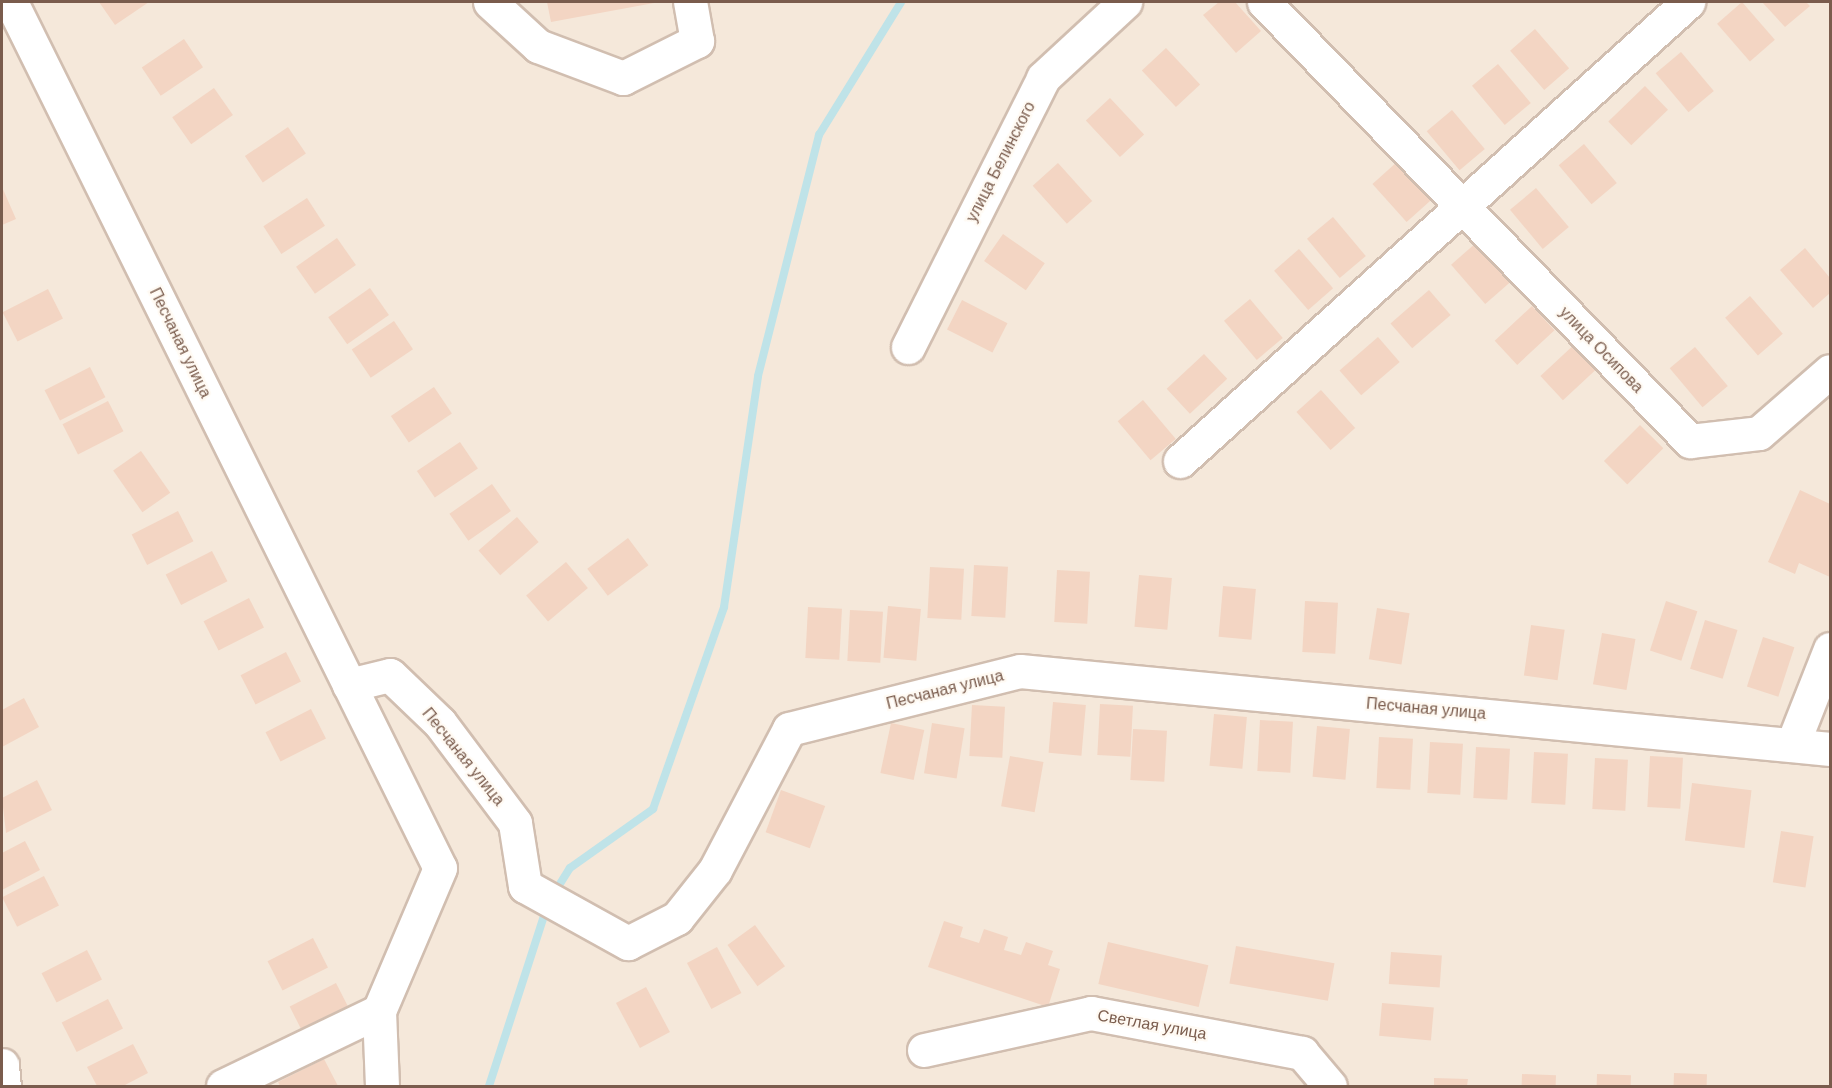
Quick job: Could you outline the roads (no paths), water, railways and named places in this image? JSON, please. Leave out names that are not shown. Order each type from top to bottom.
[{"type":"street","name":"Песчаная улица","points":[[11,2],[440,867],[379,1011],[382,1086]]},
{"type":"street","points":[[490,2],[538,46],[623,78],[698,41],[690,2]]},
{"type":"street","name":"улица Белинского","points":[[908,347],[1043,78],[1125,2]]},
{"type":"street","name":"улица Осипова","points":[[1264,2],[1689,441],[1759,433],[1830,372]]},
{"type":"street","points":[[1180,461],[1465,209],[1688,2]]},
{"type":"street","points":[[1793,743],[1830,649]]},
{"type":"street","name":"Песчаная улица","points":[[349,685],[390,675],[440,723],[515,823],[525,886],[628,944],[677,918],[715,870],[789,729],[1020,671],[1830,748]]},
{"type":"street","points":[[223,1086],[379,1011]]},
{"type":"street","name":"Светлая улица","points":[[924,1050],[1091,1013],[1302,1053],[1330,1086]]},
{"type":"street","points":[[2,1065],[4,1086]]},
{"type":"waterway","points":[[553,895],[570,868],[653,809],[724,607],[758,376],[819,135],[901,2]]},
{"type":"waterway","points":[[489,1086],[547,906]]}]
